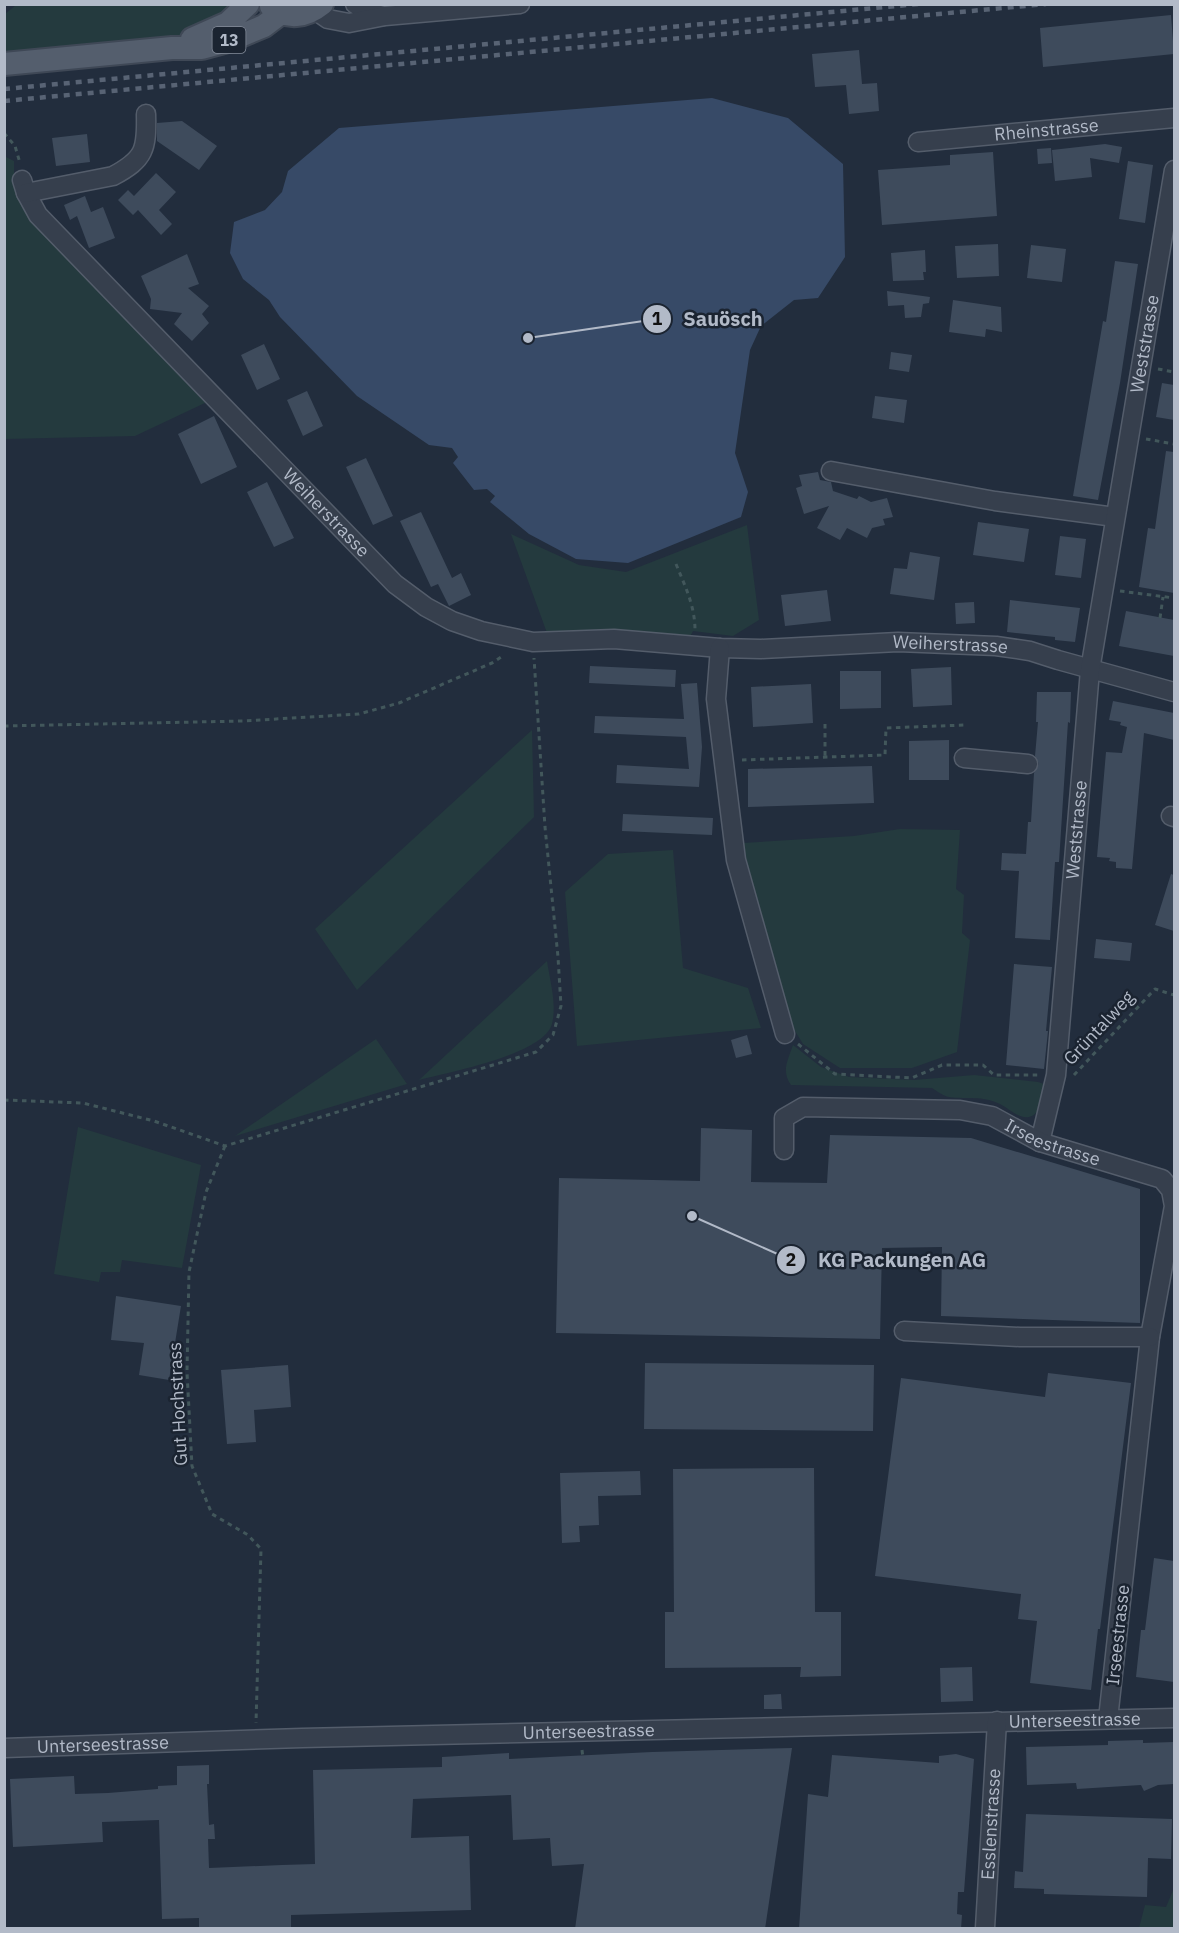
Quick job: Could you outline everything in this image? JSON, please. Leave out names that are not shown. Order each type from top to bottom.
[{"type":"main road","name":"13","points":[[172,48],[228,23],[248,4]]},
{"type":"main road","points":[[275,9],[292,16],[305,14],[319,7]]},
{"type":"main road","name":"13","points":[[4,64],[172,48],[202,48],[228,41],[264,26],[275,9]]},
{"type":"street","points":[[355,4],[365,11],[385,16]]},
{"type":"street","points":[[319,7],[328,19],[349,23],[385,16],[520,4]]},
{"type":"street","points":[[24,186],[113,176],[126,169],[145,149],[146,114]]},
{"type":"street","name":"Rheinstrasse","points":[[918,142],[1174,118]]},
{"type":"street","name":"Weststrasse","points":[[1041,1142],[1064,1075],[1090,670],[1174,170]]},
{"type":"street","name":"Weiherstrasse","points":[[24,186],[38,216],[395,584],[426,607],[452,621],[481,631],[527,642],[614,639],[761,649],[898,642],[996,646],[1030,651],[1090,670],[1174,692]]},
{"type":"street","points":[[831,471],[995,501],[1115,517]]},
{"type":"street","points":[[720,648],[716,699],[735,860],[785,1034]]},
{"type":"street","points":[[964,758],[1028,764]]},
{"type":"street","name":"Irseestrasse","points":[[784,1150],[784,1118],[803,1107],[960,1110],[992,1116],[1041,1142],[1162,1179],[1171,1190],[1174,1206],[1150,1337],[1108,1719]]},
{"type":"street","points":[[904,1331],[1020,1337],[1150,1337]]},
{"type":"street","name":"Unterseestrasse","points":[[4,1748],[302,1738],[1174,1718]]},
{"type":"street","name":"Esslenstrasse","points":[[985,1929],[997,1721]]},
{"type":"path","points":[[6,134],[18,152],[24,186]]},
{"type":"path","points":[[1129,436],[1174,444]]},
{"type":"path","points":[[676,564],[695,616],[696,646]]},
{"type":"path","points":[[1103,588],[1174,598]]},
{"type":"path","points":[[1160,618],[1163,597]]},
{"type":"path","points":[[4,726],[243,721],[359,714],[399,703],[492,663],[527,642],[561,1006],[553,1035],[536,1052],[225,1146],[154,1121],[83,1103],[4,1100]]},
{"type":"path","points":[[825,724],[825,757]]},
{"type":"path","points":[[723,760],[885,755],[886,728],[966,725]]},
{"type":"path","name":"Grüntalweg","points":[[1064,1075],[1155,989],[1174,995]]},
{"type":"path","points":[[785,1034],[835,1074],[912,1078],[942,1065],[983,1065],[994,1075],[1064,1075]]},
{"type":"path","name":"Gut Hochstrass","points":[[225,1146],[206,1192],[189,1272],[187,1372],[190,1443],[192,1466],[212,1514],[248,1535],[261,1549],[257,1708]]},
{"type":"green space","points":[[16,5],[241,5],[201,30],[169,38],[5,54],[5,14]]},
{"type":"green space","points":[[4,156],[14,161],[14,187],[33,222],[207,402],[135,436],[5,439]]},
{"type":"green space","points":[[747,525],[759,620],[733,636],[693,631],[690,637],[547,633],[511,534],[579,565],[626,572]]},
{"type":"green space","points":[[532,730],[534,817],[357,990],[315,929]]},
{"type":"green space","points":[[900,829],[960,830],[956,889],[964,895],[962,933],[970,940],[957,1052],[912,1068],[840,1068],[803,1044],[792,1026],[751,883],[743,843],[854,836]]},
{"type":"green space","points":[[673,850],[683,968],[748,988],[761,1028],[577,1046],[565,892],[608,854]]},
{"type":"green space","points":[[547,961],[554,1009],[552,1024],[545,1035],[532,1045],[493,1061],[419,1080]]},
{"type":"green space","points":[[376,1039],[407,1084],[235,1136]]},
{"type":"green space","points":[[793,1045],[821,1067],[849,1077],[914,1080],[974,1075],[1044,1084],[1043,1098],[1037,1112],[1025,1117],[993,1101],[949,1097],[932,1088],[791,1085],[786,1070]]},
{"type":"green space","points":[[78,1127],[201,1165],[182,1268],[122,1260],[120,1272],[101,1272],[99,1282],[54,1274]]},
{"type":"green space","points":[[1174,1888],[1174,1928],[1139,1928],[1145,1905],[1166,1907]]},
{"type":"water","points":[[712,98],[788,118],[843,164],[845,257],[818,298],[794,300],[761,326],[750,350],[735,453],[748,492],[741,517],[628,563],[576,559],[529,534],[490,502],[495,496],[487,489],[474,490],[453,463],[458,457],[452,448],[429,445],[357,396],[280,317],[269,300],[243,279],[230,253],[234,222],[265,210],[282,192],[288,171],[339,128]]},
{"type":"building","points":[[1171,15],[1174,54],[1043,67],[1040,28]]},
{"type":"building","points":[[859,50],[862,84],[877,83],[879,111],[849,114],[846,85],[815,87],[812,54]]},
{"type":"building","points":[[182,121],[217,146],[199,170],[157,141],[157,123]]},
{"type":"building","points":[[87,134],[90,162],[56,166],[52,138]]},
{"type":"building","points":[[1105,144],[1122,147],[1119,163],[1090,158],[1092,177],[1055,181],[1052,150]]},
{"type":"building","points":[[1051,148],[1052,163],[1038,164],[1037,149]]},
{"type":"building","points":[[993,152],[997,216],[882,225],[878,170],[950,165],[950,155]]},
{"type":"building","points":[[1128,161],[1153,165],[1145,223],[1119,219]]},
{"type":"building","points":[[156,173],[176,192],[159,210],[172,224],[161,235],[138,210],[133,215],[118,200],[128,190],[134,196]]},
{"type":"building","points":[[85,196],[91,212],[103,207],[115,238],[89,248],[77,216],[70,220],[64,205]]},
{"type":"building","points":[[998,244],[999,276],[957,278],[955,246]]},
{"type":"building","points":[[1031,245],[1066,249],[1062,282],[1027,278]]},
{"type":"building","points":[[925,250],[924,280],[893,281],[891,253]]},
{"type":"building","points":[[187,254],[199,284],[188,288],[209,306],[202,314],[209,323],[192,341],[174,324],[182,313],[150,309],[151,299],[141,276]]},
{"type":"building","points":[[1115,261],[1138,264],[1120,383],[1098,500],[1073,496],[1103,321],[1106,322]]},
{"type":"building","points":[[887,291],[930,297],[929,303],[923,304],[921,317],[905,318],[904,305],[888,306]]},
{"type":"building","points":[[953,300],[1001,307],[1002,332],[986,329],[985,337],[949,332]]},
{"type":"building","points":[[264,344],[280,379],[257,390],[241,355]]},
{"type":"building","points":[[891,352],[912,355],[909,372],[889,369]]},
{"type":"building","points":[[1162,383],[1174,385],[1174,420],[1156,417]]},
{"type":"building","points":[[307,391],[323,426],[303,436],[287,400]]},
{"type":"building","points":[[875,396],[907,400],[904,423],[872,418]]},
{"type":"building","points":[[214,416],[237,467],[201,484],[178,434]]},
{"type":"building","points":[[1166,451],[1174,452],[1174,593],[1139,587],[1148,528],[1155,529]]},
{"type":"building","points":[[366,458],[393,516],[373,525],[346,467]]},
{"type":"building","points":[[818,472],[820,480],[831,482],[833,491],[857,499],[859,496],[871,502],[887,498],[893,517],[883,519],[885,525],[872,528],[867,538],[847,528],[840,540],[817,528],[829,506],[804,514],[796,488],[802,486],[799,475]]},
{"type":"building","points":[[267,482],[294,538],[274,547],[247,492]]},
{"type":"building","points":[[421,512],[452,578],[461,573],[471,595],[449,606],[438,584],[431,587],[400,521]]},
{"type":"building","points":[[978,522],[1029,529],[1024,562],[973,555]]},
{"type":"building","points":[[1060,536],[1086,539],[1081,578],[1055,575]]},
{"type":"building","points":[[910,552],[940,557],[934,600],[890,594],[894,568],[907,569]]},
{"type":"building","points":[[827,590],[831,621],[785,626],[781,595]]},
{"type":"building","points":[[1010,600],[1080,608],[1075,642],[1055,640],[1055,637],[1007,632]]},
{"type":"building","points":[[974,602],[975,623],[956,624],[955,603]]},
{"type":"building","points":[[1126,611],[1174,620],[1174,656],[1119,646]]},
{"type":"building","points":[[590,666],[676,670],[675,687],[589,683]]},
{"type":"building","points":[[951,667],[952,705],[913,707],[911,669]]},
{"type":"building","points":[[840,671],[881,671],[881,708],[840,709]]},
{"type":"building","points":[[697,683],[702,747],[699,787],[616,783],[617,765],[689,769],[686,737],[594,733],[595,716],[684,719],[681,684]]},
{"type":"building","points":[[811,684],[813,723],[753,727],[751,687]]},
{"type":"building","points":[[1037,692],[1071,692],[1059,862],[1055,862],[1050,940],[1015,938],[1019,871],[1001,870],[1002,853],[1026,854],[1028,822],[1031,822],[1034,773],[1039,764],[1035,756],[1038,722],[1036,722]]},
{"type":"building","points":[[1113,701],[1174,713],[1174,740],[1144,733],[1132,869],[1116,868],[1116,862],[1109,861],[1110,858],[1097,857],[1106,752],[1122,753],[1127,727],[1120,725],[1121,722],[1109,720]]},
{"type":"building","points":[[949,740],[949,780],[909,780],[909,741]]},
{"type":"building","points":[[872,766],[874,803],[748,807],[748,769]]},
{"type":"building","points":[[623,814],[713,818],[712,835],[622,831]]},
{"type":"building","points":[[1171,874],[1174,875],[1174,931],[1155,925]]},
{"type":"building","points":[[1096,939],[1132,943],[1130,961],[1094,958]]},
{"type":"building","points":[[1014,964],[1052,967],[1044,1069],[1006,1065]]},
{"type":"building","points":[[747,1035],[752,1054],[736,1058],[731,1040]]},
{"type":"building","points":[[701,1128],[752,1130],[751,1182],[827,1183],[830,1135],[971,1138],[1140,1189],[1140,1323],[941,1316],[942,1247],[882,1248],[880,1339],[556,1333],[559,1178],[700,1181]]},
{"type":"building","points":[[116,1296],[181,1306],[169,1380],[139,1375],[144,1343],[111,1340]]},
{"type":"building","points":[[645,1363],[874,1365],[873,1431],[644,1429]]},
{"type":"building","points":[[288,1365],[291,1407],[254,1410],[256,1442],[227,1444],[221,1370]]},
{"type":"building","points":[[1048,1373],[1131,1383],[1091,1690],[1030,1683],[1037,1621],[1018,1619],[1021,1594],[875,1576],[901,1378],[1045,1397]]},
{"type":"building","points":[[814,1468],[815,1612],[841,1612],[841,1676],[800,1677],[801,1667],[665,1668],[665,1612],[674,1612],[673,1469]]},
{"type":"building","points":[[640,1471],[641,1495],[598,1496],[599,1525],[579,1526],[580,1542],[562,1543],[560,1473]]},
{"type":"building","points":[[1154,1558],[1174,1561],[1174,1682],[1136,1677],[1141,1630],[1145,1630]]},
{"type":"building","points":[[972,1667],[973,1701],[941,1702],[940,1668]]},
{"type":"building","points":[[781,1694],[782,1709],[764,1709],[764,1695]]},
{"type":"building","points":[[1143,1740],[1143,1743],[1174,1742],[1174,1784],[1158,1785],[1144,1791],[1141,1785],[1077,1789],[1076,1783],[1027,1785],[1026,1747],[1108,1745],[1108,1741]]},
{"type":"building","points":[[792,1748],[765,1929],[575,1929],[584,1864],[552,1866],[550,1838],[513,1840],[511,1795],[413,1799],[411,1838],[469,1836],[471,1910],[291,1915],[291,1929],[199,1929],[199,1918],[162,1919],[159,1820],[102,1822],[103,1842],[13,1847],[10,1779],[74,1776],[75,1794],[108,1793],[177,1785],[177,1766],[209,1765],[209,1784],[207,1784],[209,1825],[214,1824],[215,1839],[208,1839],[209,1868],[315,1864],[313,1770],[442,1767],[442,1757],[509,1753],[509,1759]]},
{"type":"building","points":[[956,1754],[974,1759],[964,1892],[958,1892],[957,1914],[962,1915],[961,1929],[799,1929],[808,1794],[828,1797],[832,1755],[939,1763],[939,1756]]},
{"type":"building","points":[[1026,1814],[1172,1819],[1171,1859],[1148,1858],[1147,1897],[1044,1894],[1044,1889],[1014,1888],[1015,1871],[1023,1872]]},
{"type":"railway","points":[[4,89],[918,4]]},
{"type":"railway","points":[[4,101],[1046,4]]},
{"type":"place","name":"Sauösch","points":[[528,338]]},
{"type":"place","name":"KG Packungen AG","points":[[692,1216]]}]
